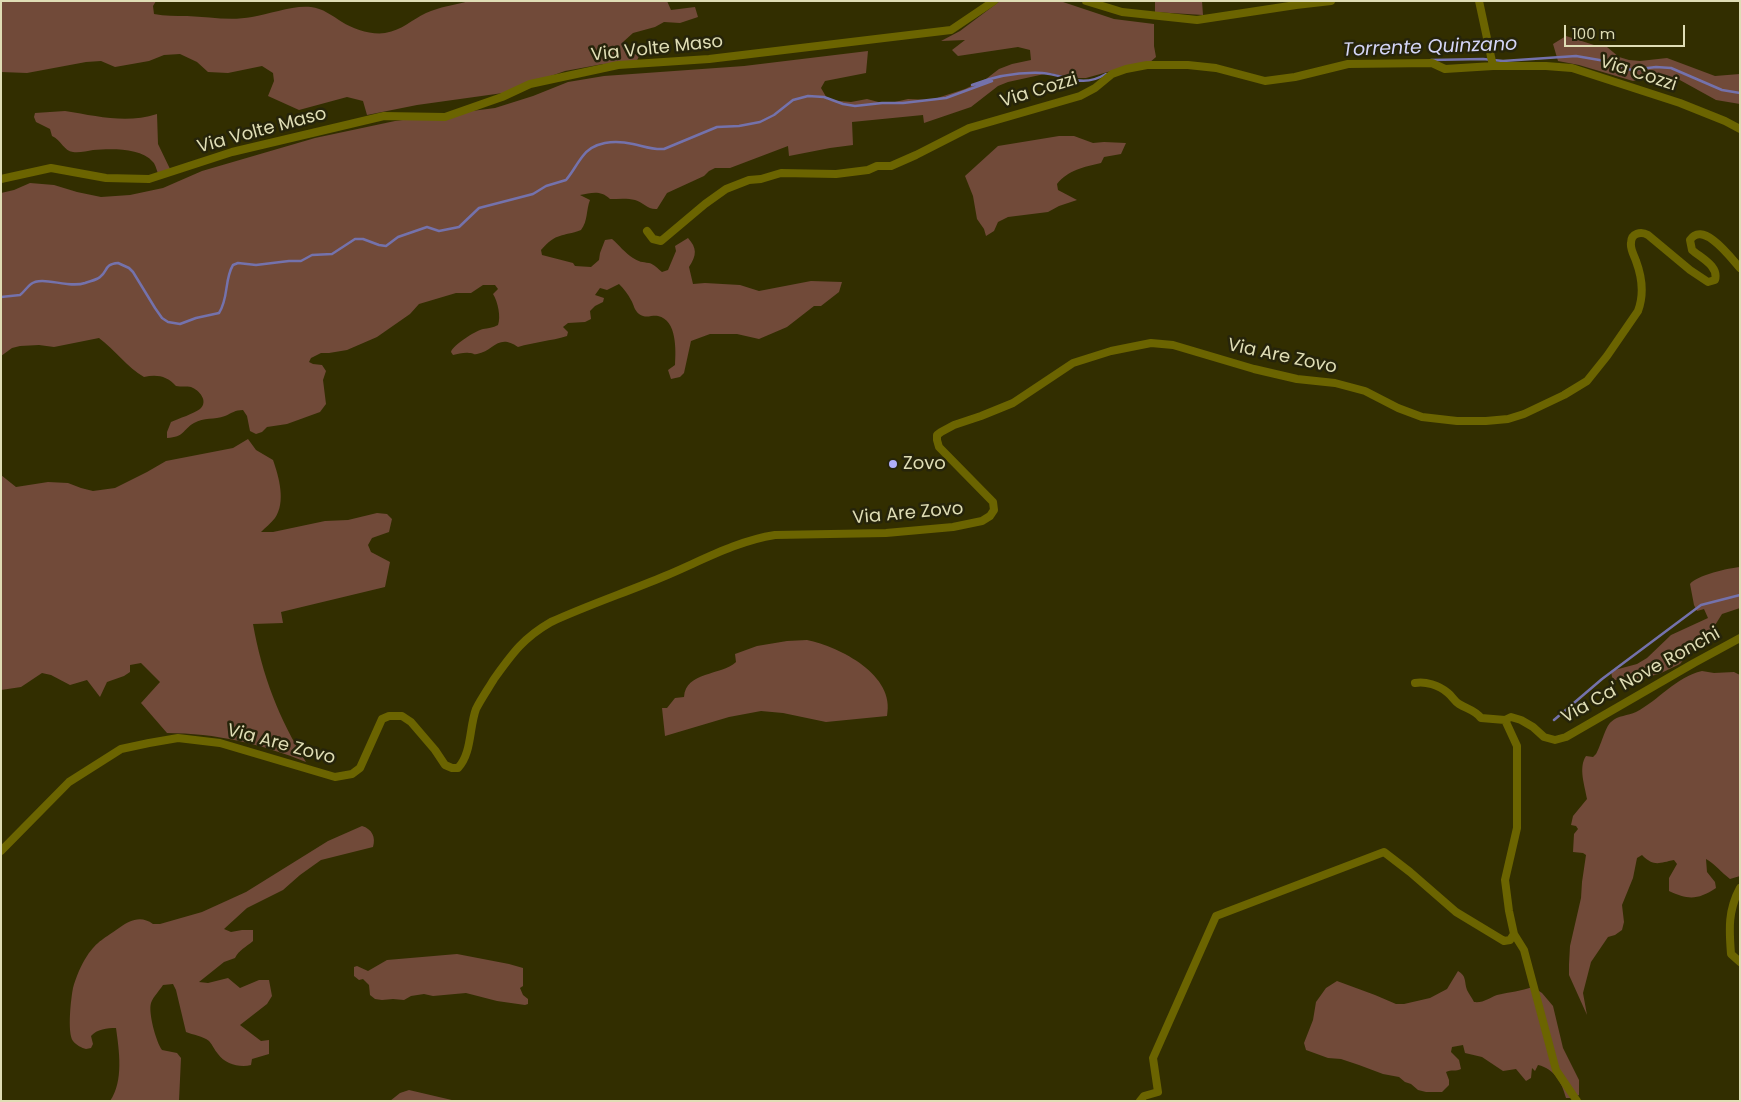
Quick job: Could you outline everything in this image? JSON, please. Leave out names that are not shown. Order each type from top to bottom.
[{"type":"street","name":"Via Volte Maso","points":[[1,179],[51,168],[106,178],[149,179],[232,152],[384,116],[445,117],[502,97],[530,84],[618,65],[709,58],[951,30],[994,1]]},
{"type":"street","points":[[1086,1],[1122,12],[1197,20],[1331,1]]},
{"type":"street","points":[[1478,1],[1493,65]]},
{"type":"street","name":"Via Cozzi","points":[[647,231],[653,239],[661,240],[726,189],[749,180],[761,180],[781,173],[836,174],[891,166],[969,128],[1080,96],[1095,88],[1112,74],[1126,69],[1147,66],[1188,65],[1216,68],[1265,81],[1295,77],[1348,64],[1432,62],[1445,69],[1493,65],[1572,68],[1680,103],[1725,120],[1740,129]]},
{"type":"street","name":"Via Are Zovo","points":[[1,851],[69,782],[121,749],[149,742],[178,738],[220,743],[335,777],[352,774],[360,768],[382,719],[389,716],[402,716],[411,722],[435,750],[445,766],[458,768],[466,755],[476,709],[485,693],[515,650],[536,631],[551,622],[758,538],[775,535],[886,533],[953,527],[978,523],[986,519],[994,510],[993,502],[939,447],[937,443],[940,432],[1013,403],[1073,363],[1111,350],[1151,344],[1174,345],[1254,369],[1298,379],[1335,383],[1366,391],[1422,418],[1457,421],[1508,419],[1524,414],[1564,395],[1587,381],[1623,334],[1641,304],[1639,271],[1631,245],[1631,238],[1636,234],[1641,232],[1651,237],[1690,270],[1708,282],[1715,280],[1716,273],[1691,248],[1691,238],[1697,234],[1706,235],[1710,238],[1740,268]]},
{"type":"street","name":"Via Ca' Nove Ronchi","points":[[1415,683],[1422,682],[1438,687],[1447,692],[1456,702],[1477,712],[1481,718],[1506,720],[1510,717],[1521,720],[1534,727],[1544,736],[1555,740],[1566,737],[1694,662],[1740,638]]},
{"type":"street","points":[[1506,720],[1517,746],[1517,828],[1505,880],[1509,911],[1514,934],[1524,950],[1556,1070],[1577,1101]]},
{"type":"street","points":[[1140,1101],[1144,1096],[1158,1092],[1153,1058],[1216,916],[1384,852],[1456,912],[1504,941],[1510,940],[1514,934]]},
{"type":"street","points":[[1740,888],[1735,898],[1728,925],[1731,954],[1740,962]]},
{"type":"shaded area","points":[[1,1],[156,1],[153,6],[154,14],[228,19],[252,17],[297,7],[311,7],[331,15],[346,25],[368,32],[380,33],[397,30],[431,11],[469,1],[667,1],[671,10],[695,7],[698,17],[680,23],[664,22],[655,27],[633,33],[623,42],[623,48],[639,56],[636,63],[603,64],[565,71],[503,93],[417,105],[367,115],[363,101],[347,97],[299,110],[268,96],[274,81],[273,73],[262,66],[228,73],[208,72],[197,62],[180,54],[164,55],[149,61],[115,67],[101,61],[27,73],[1,72]]},
{"type":"shaded area","points":[[1000,1],[1060,1],[1114,19],[1154,24],[1156,57],[1149,63],[1086,78],[1073,78],[1049,73],[1008,82],[998,86],[971,107],[924,123],[923,115],[852,122],[853,145],[789,156],[788,146],[730,168],[715,168],[704,176],[667,193],[657,209],[635,200],[610,199],[599,193],[580,195],[590,200],[583,227],[581,230],[551,240],[541,250],[542,255],[573,263],[575,266],[591,267],[599,260],[605,240],[612,239],[633,258],[654,265],[662,272],[668,270],[676,251],[675,246],[688,238],[695,252],[689,267],[693,284],[740,285],[759,291],[811,281],[842,282],[839,292],[821,306],[814,306],[787,327],[759,339],[737,334],[710,334],[691,341],[684,373],[680,377],[671,379],[668,370],[675,365],[674,336],[669,323],[658,316],[646,317],[639,314],[619,284],[607,290],[600,288],[595,295],[604,298],[603,302],[590,311],[591,319],[585,322],[568,323],[563,327],[568,332],[567,336],[518,347],[511,343],[501,342],[483,352],[475,354],[453,355],[451,352],[470,335],[479,330],[498,325],[498,310],[493,294],[498,289],[495,285],[483,285],[471,293],[456,293],[419,304],[410,314],[377,337],[347,350],[321,353],[311,358],[309,362],[322,365],[326,371],[323,380],[326,404],[320,412],[287,424],[267,427],[262,432],[256,434],[250,431],[247,416],[243,410],[221,417],[198,421],[180,435],[167,438],[171,422],[203,406],[202,396],[191,387],[176,386],[162,377],[144,377],[99,338],[54,347],[39,345],[20,346],[12,348],[1,356],[1,193],[30,183],[54,185],[101,197],[130,195],[163,188],[202,171],[315,138],[395,121],[495,108],[568,82],[604,76],[744,66],[868,51],[866,73],[825,81],[821,88],[828,100],[851,102],[867,99],[886,104],[908,99],[931,100],[965,89],[986,79],[999,69],[1031,60],[1030,50],[1018,47],[958,56],[952,50],[965,40],[941,41],[960,31]]},
{"type":"shaded area","points":[[1155,1],[1202,1],[1203,15],[1155,12]]},
{"type":"shaded area","points":[[1566,36],[1607,47],[1619,57],[1629,60],[1640,61],[1667,58],[1715,76],[1740,74],[1740,104],[1716,100],[1678,79],[1666,76],[1660,75],[1633,81],[1579,65],[1558,61],[1553,44]]},
{"type":"shaded area","points":[[65,111],[123,119],[157,114],[158,144],[171,171],[159,176],[153,162],[133,151],[108,149],[70,151],[52,136],[50,129],[36,122],[34,117],[35,113]]},
{"type":"shaded area","points":[[1059,136],[1074,136],[1093,143],[1126,143],[1121,154],[1104,157],[1101,163],[1071,172],[1061,179],[1057,184],[1058,190],[1077,200],[1048,212],[1008,217],[998,222],[994,231],[986,236],[984,229],[977,219],[973,196],[965,176],[998,146]]},
{"type":"shaded area","points":[[248,439],[256,450],[273,460],[280,489],[281,497],[278,512],[275,518],[261,532],[273,532],[325,521],[348,520],[377,513],[387,514],[392,519],[389,532],[372,538],[368,545],[371,552],[390,562],[385,587],[281,612],[283,623],[253,624],[261,661],[273,696],[296,746],[306,762],[255,745],[220,737],[167,733],[141,703],[160,682],[141,663],[130,665],[130,672],[107,682],[100,697],[87,680],[70,685],[51,675],[42,673],[21,687],[1,690],[1,475],[16,487],[48,482],[68,483],[93,491],[115,488],[166,461],[233,448]]},
{"type":"shaded area","points":[[1740,567],[1740,608],[1722,614],[1707,638],[1693,648],[1680,664],[1659,674],[1635,680],[1624,678],[1615,680],[1612,677],[1611,671],[1637,664],[1647,658],[1671,635],[1708,618],[1704,609],[1697,611],[1690,584],[1714,572]]},
{"type":"shaded area","points":[[807,640],[835,649],[863,665],[883,688],[888,701],[887,716],[826,722],[783,713],[761,711],[729,717],[665,736],[662,708],[667,708],[675,698],[684,697],[686,689],[697,678],[730,666],[736,662],[735,654],[757,646]]},
{"type":"shaded area","points":[[1702,671],[1714,673],[1734,672],[1740,675],[1740,876],[1730,879],[1706,859],[1707,872],[1715,882],[1716,888],[1698,897],[1687,897],[1669,891],[1669,878],[1677,864],[1674,860],[1653,863],[1642,855],[1637,858],[1633,878],[1622,905],[1624,922],[1622,930],[1608,937],[1591,962],[1583,993],[1587,1015],[1569,975],[1570,946],[1581,898],[1586,855],[1573,852],[1574,834],[1578,829],[1576,826],[1571,825],[1573,816],[1587,799],[1582,766],[1586,756],[1593,757],[1596,754],[1609,724],[1614,720],[1636,712],[1684,678]]},
{"type":"shaded area","points":[[362,826],[372,834],[374,840],[373,847],[321,860],[283,890],[247,908],[224,929],[231,932],[253,930],[253,941],[235,958],[224,962],[199,982],[208,983],[228,978],[240,988],[259,980],[269,980],[272,996],[267,1004],[240,1025],[261,1041],[269,1040],[269,1054],[252,1059],[251,1065],[247,1066],[233,1064],[225,1060],[209,1041],[186,1032],[176,990],[173,984],[163,985],[150,1007],[155,1034],[162,1050],[177,1053],[181,1058],[179,1101],[110,1101],[119,1075],[116,1028],[102,1029],[93,1034],[91,1036],[93,1044],[91,1048],[86,1049],[73,1041],[70,1031],[73,988],[83,963],[94,947],[105,937],[131,921],[140,919],[153,924],[160,924],[202,912],[246,892],[328,841]]},
{"type":"shaded area","points":[[457,954],[523,968],[523,986],[520,988],[523,995],[528,999],[528,1004],[497,1001],[466,993],[433,996],[424,994],[411,996],[404,1000],[375,999],[370,995],[369,985],[363,979],[359,980],[354,976],[354,967],[357,966],[368,971],[387,960]]},
{"type":"shaded area","points":[[1458,971],[1464,977],[1467,990],[1474,1002],[1481,1002],[1497,995],[1533,987],[1542,993],[1553,1006],[1563,1048],[1579,1080],[1579,1095],[1573,1098],[1566,1098],[1557,1077],[1544,1067],[1538,1065],[1535,1071],[1532,1068],[1531,1078],[1526,1081],[1516,1069],[1503,1071],[1482,1057],[1465,1053],[1463,1045],[1452,1047],[1451,1052],[1459,1060],[1461,1069],[1446,1072],[1449,1085],[1442,1092],[1418,1090],[1399,1077],[1383,1074],[1341,1059],[1328,1058],[1306,1050],[1304,1043],[1313,1020],[1316,1002],[1326,988],[1337,981],[1396,1004],[1404,1004],[1430,998],[1447,989]]},
{"type":"shaded area","points":[[409,1090],[456,1101],[390,1101],[400,1093]]},
{"type":"waterway","name":"Torrente Quinzano","points":[[1431,60],[1483,59],[1503,61],[1576,56],[1611,62],[1631,70],[1656,67],[1671,68],[1722,90],[1740,93]]},
{"type":"waterway","name":"Torrente Quinzano","points":[[1,297],[20,295],[36,282],[85,283],[99,278],[108,266],[118,263],[133,272],[162,318],[168,322],[180,324],[219,313],[233,265],[238,263],[256,265],[301,261],[312,255],[332,254],[355,239],[363,239],[386,246],[398,237],[427,227],[439,231],[459,227],[479,208],[533,194],[546,186],[566,180],[587,152],[605,143],[626,143],[664,149],[717,127],[739,126],[760,122],[774,115],[793,100],[808,96],[824,97],[855,106],[903,103],[946,98],[992,81],[972,85],[1015,74],[1042,73],[1081,81],[1106,74]]},
{"type":"waterway","points":[[1554,720],[1602,679],[1701,605],[1740,595]]},
{"type":"place","name":"Zovo","points":[[893,464]]}]
